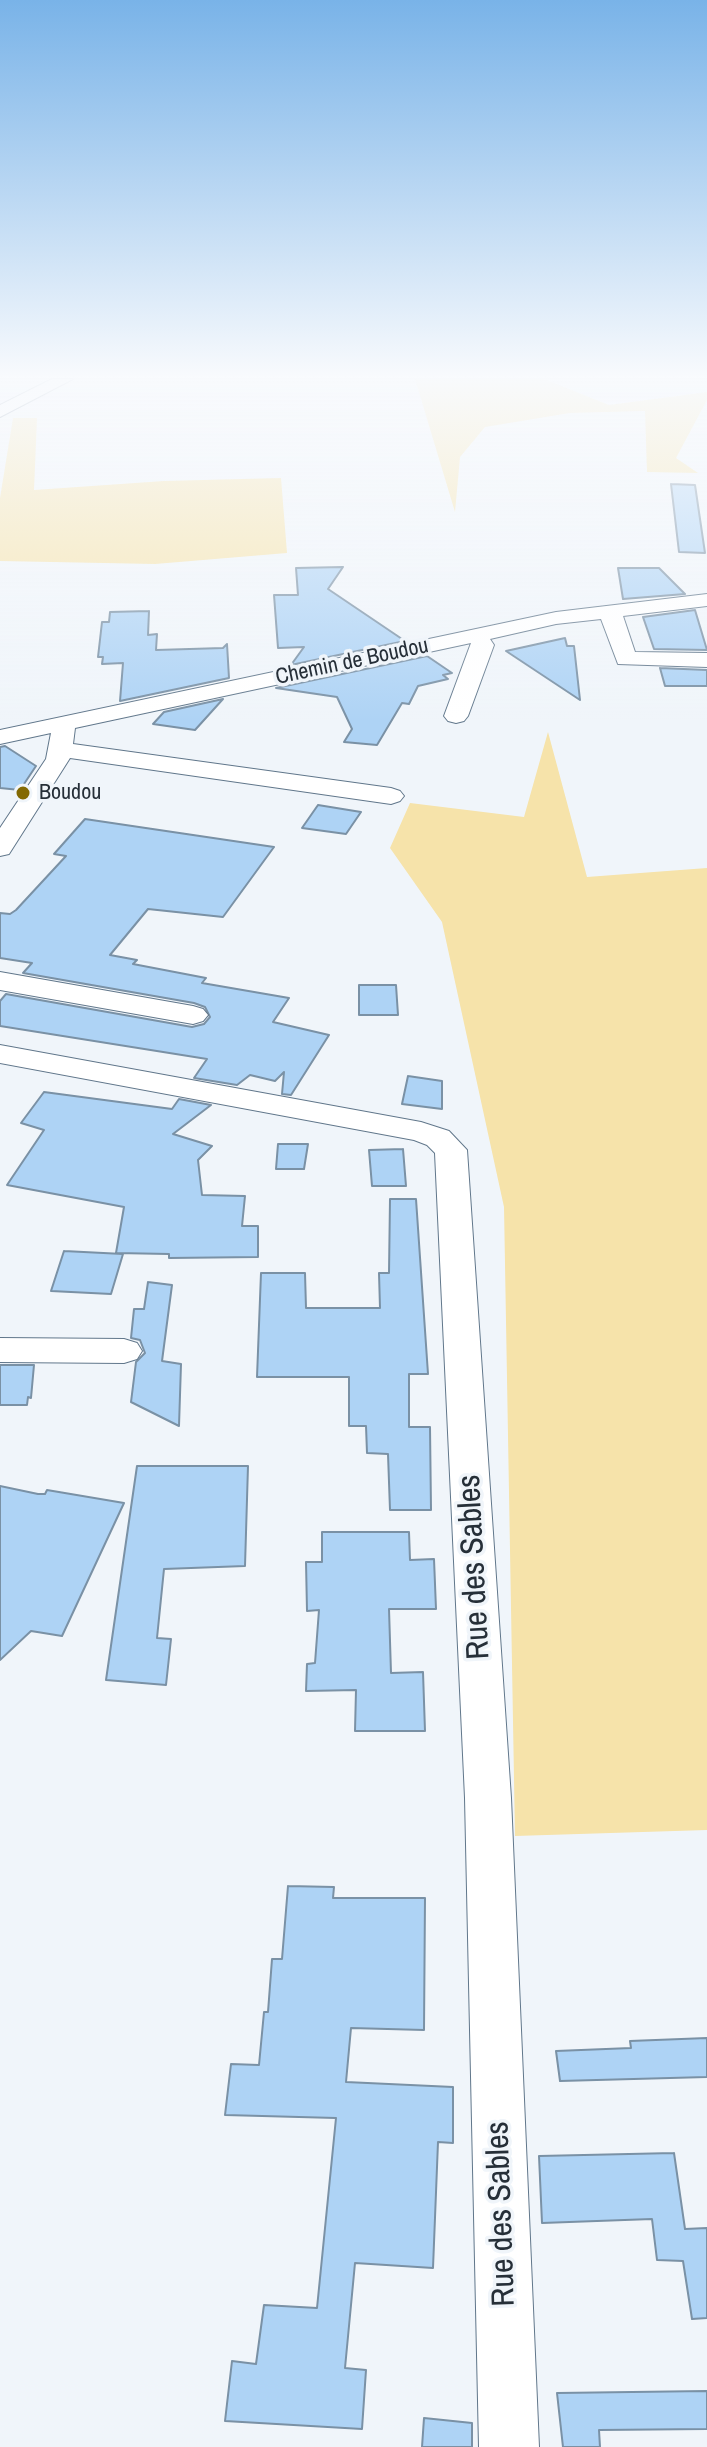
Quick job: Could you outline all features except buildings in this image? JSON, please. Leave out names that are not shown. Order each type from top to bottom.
[{"type":"street","name":"Chemin de Boudou","points":[[0,737],[477,635],[605,611],[707,600]]},
{"type":"street","points":[[605,611],[615,620],[626,659],[707,660]]},
{"type":"street","points":[[456,716],[483,645],[477,635]]},
{"type":"street","points":[[0,848],[62,750],[65,728],[60,724]]},
{"type":"street","points":[[62,750],[391,796]]},
{"type":"street","points":[[0,981],[193,1015]]},
{"type":"street","name":"Rue des Sables","points":[[0,1054],[421,1132],[438,1138],[451,1150],[488,1798],[509,2447]]},
{"type":"street","points":[[0,1350],[124,1351]]},
{"type":"shaded area","points":[[1,493],[282,493],[287,553],[155,564],[0,561]]},
{"type":"shaded area","points":[[449,493],[457,493],[455,512]]},
{"type":"shaded area","points":[[548,732],[587,877],[707,868],[707,1830],[515,1836],[504,1207],[442,922],[390,848],[410,803],[524,817]]},
{"type":"place","name":"Boudou","points":[[23,793]]}]
